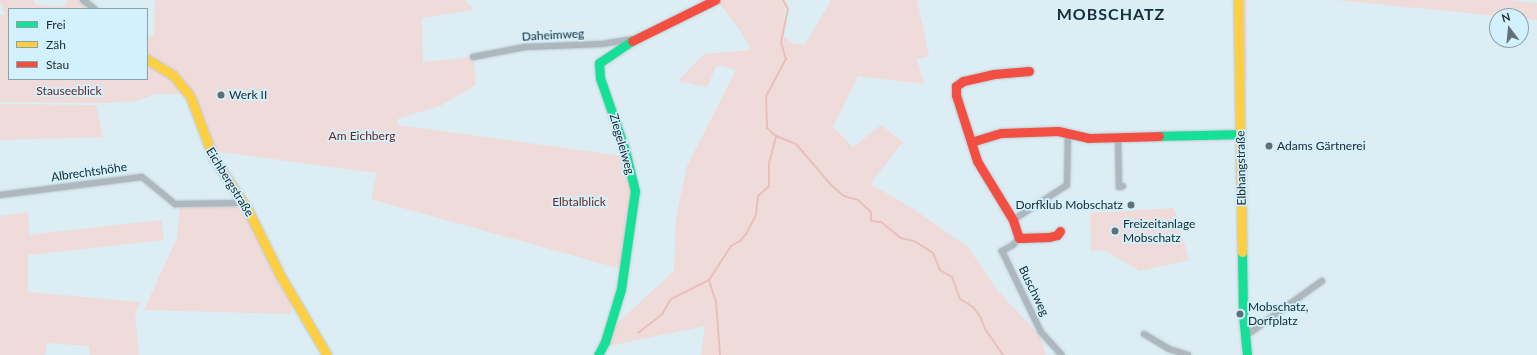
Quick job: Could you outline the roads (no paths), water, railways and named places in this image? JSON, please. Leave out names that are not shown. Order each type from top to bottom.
[{"type":"street","points":[[83,0],[94,8]]},
{"type":"street","name":"Ziegeleiweg","points":[[598,355],[605,342],[621,289],[635,191],[625,150],[598,69],[599,63],[604,56],[635,39],[715,0]]},
{"type":"street","name":"Elbhangstraße","points":[[1238,0],[1244,337],[1247,355]]},
{"type":"street","name":"Daheimweg","points":[[473,57],[525,47],[602,44],[635,39]]},
{"type":"street","name":"Eichbergstraße","points":[[148,60],[174,75],[190,96],[206,142],[263,236],[280,274],[327,355]]},
{"type":"street","points":[[1029,71],[980,76],[963,81],[956,86],[956,96],[982,172],[1013,220],[1019,238],[1049,237],[1057,235],[1060,231]]},
{"type":"street","points":[[971,142],[1001,133],[1058,131],[1088,138],[1240,134]]},
{"type":"street","points":[[1013,220],[1067,185],[1068,134]]},
{"type":"street","points":[[1118,137],[1119,187],[1123,186]]},
{"type":"street","name":"Albrechtshöhe","points":[[0,195],[142,177],[175,204],[242,203]]},
{"type":"street","name":"Buschweg","points":[[1019,238],[1014,245],[1002,251],[1041,332],[1062,355]]},
{"type":"street","points":[[1244,337],[1322,281]]},
{"type":"street","points":[[1144,334],[1168,352],[1188,355]]},
{"type":"waterway","points":[[783,0],[788,9],[781,42],[786,59],[766,96],[767,128],[776,136],[796,144],[831,185],[844,196],[858,200],[871,212],[871,221],[881,222],[901,238],[914,241],[933,253],[940,270],[952,277],[960,299],[973,307],[981,318],[985,329],[1003,355]]},
{"type":"waterway","points":[[720,355],[716,302],[709,280],[731,246],[740,241],[746,234],[756,215],[758,196],[769,186],[769,163],[776,136]]},
{"type":"waterway","points":[[638,333],[662,314],[671,299],[709,280]]},
{"type":"place","name":"Werk II","points":[[221,95]]},
{"type":"place","name":"Adams Gärtnerei","points":[[1269,146]]},
{"type":"place","name":"Dorfklub Mobschatz","points":[[1131,205]]},
{"type":"place","name":"Freizeitanlage Mobschatz","points":[[1115,231]]},
{"type":"place","name":"Mobschatz, Dorfplatz","points":[[1240,314]]},
{"type":"district","name":"MOBSCHATZ","points":[[1111,14]]},
{"type":"park label","name":"Stauseeblick","points":[[69,91]]},
{"type":"park label","name":"Am Eichberg","points":[[362,136]]},
{"type":"park label","name":"Elbtalblick","points":[[579,202]]}]
